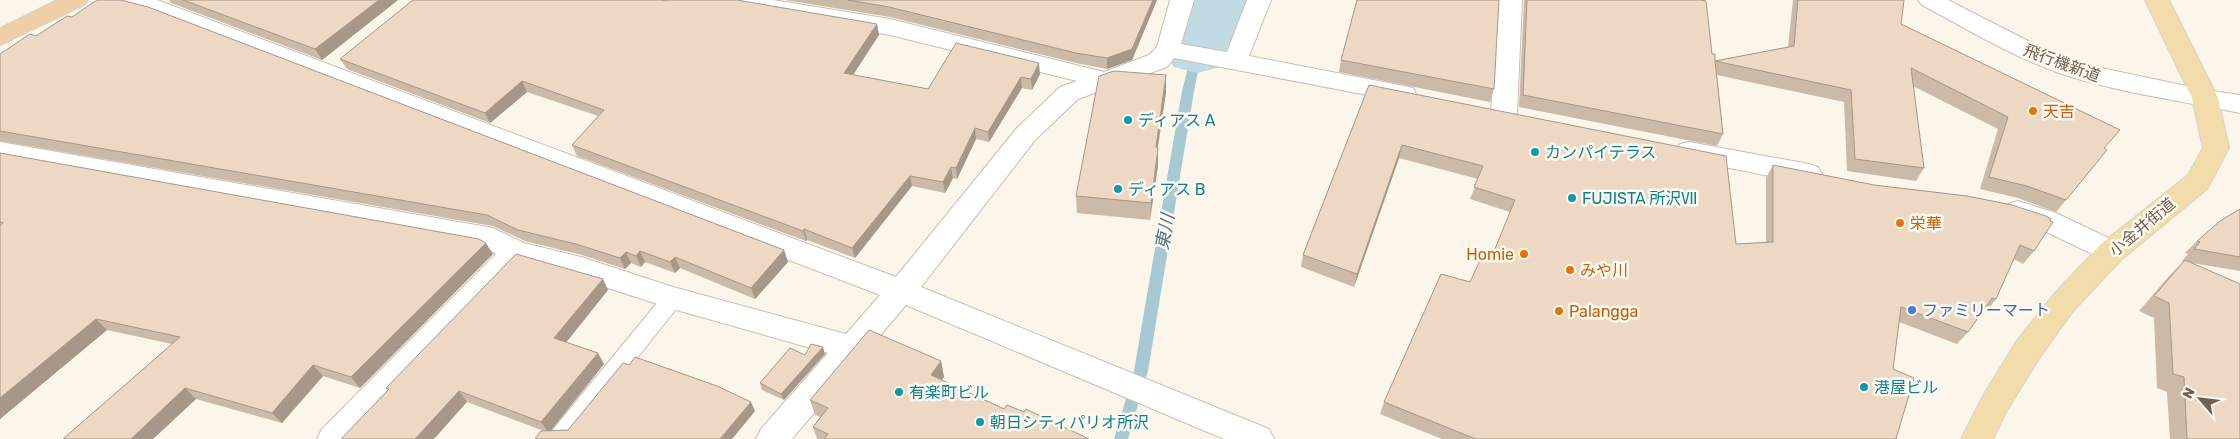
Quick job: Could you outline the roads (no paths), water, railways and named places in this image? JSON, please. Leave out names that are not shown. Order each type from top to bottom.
[{"type":"highway","points":[[0,37],[76,0]]},
{"type":"main road","name":"小金井街道","points":[[1977,439],[1995,402],[2029,348],[2064,302],[2111,252],[2198,182],[2216,148],[2205,98],[2157,0]]},
{"type":"street","points":[[135,0],[901,290],[1258,439]]},
{"type":"street","points":[[730,0],[779,3],[890,27],[1105,80]]},
{"type":"street","points":[[772,439],[853,348],[1026,134],[1069,93],[1158,60],[1172,50],[1182,0]]},
{"type":"street","points":[[1223,59],[1244,41],[1259,0]]},
{"type":"street","points":[[1504,113],[1510,0]]},
{"type":"street","name":"飛行機新道","points":[[1930,0],[2023,49],[2067,67],[2109,80],[2240,104]]},
{"type":"street","points":[[1172,50],[1426,98]]},
{"type":"street","points":[[325,72],[347,54]]},
{"type":"street","points":[[1669,147],[1829,178]]},
{"type":"street","points":[[0,151],[493,239],[516,252],[581,268],[673,298],[853,348]]},
{"type":"street","points":[[1994,204],[2046,220],[2111,252]]},
{"type":"street","points":[[333,439],[516,252]]},
{"type":"lane","points":[[559,439],[673,298]]},
{"type":"waterway","name":"東川","points":[[1197,52],[1209,27],[1226,0]]},
{"type":"waterway","name":"東川","points":[[1121,439],[1141,371],[1188,91],[1197,52]]},
{"type":"place","name":"天吉","points":[[2033,111]]},
{"type":"place","name":"ディアス A","points":[[1128,120]]},
{"type":"place","name":"カンパイテラス","points":[[1535,152]]},
{"type":"place","name":"ディアス B","points":[[1118,189]]},
{"type":"place","name":"FUJISTA 所沢Ⅶ","points":[[1572,198]]},
{"type":"place","name":"栄華","points":[[1900,223]]},
{"type":"place","name":"Homie","points":[[1524,254]]},
{"type":"place","name":"みや川","points":[[1570,270]]},
{"type":"place","name":"ファミリーマート","points":[[1912,310]]},
{"type":"place","name":"Palangga","points":[[1559,311]]},
{"type":"place","name":"港屋ビル","points":[[1864,387]]},
{"type":"place","name":"有楽町ビル","points":[[899,392]]},
{"type":"place","name":"朝日シティパリオ所沢","points":[[980,422]]}]
